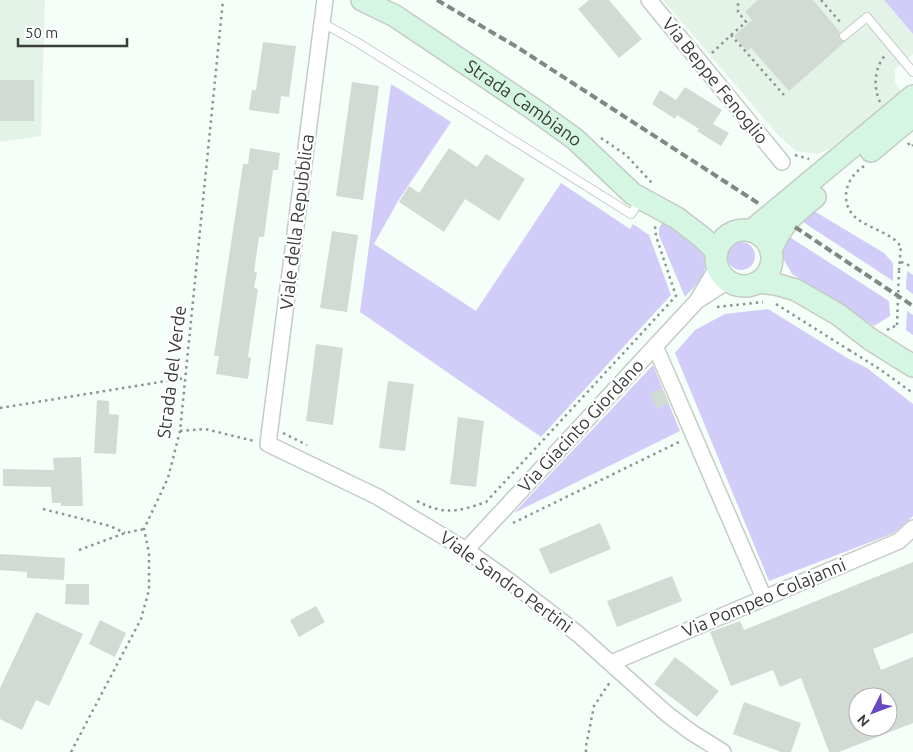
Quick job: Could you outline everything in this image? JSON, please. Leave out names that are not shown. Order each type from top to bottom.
[{"type":"main road","name":"Strada Cambiano","points":[[362,0],[395,16],[575,139],[633,194],[676,218],[703,238],[721,266]]},
{"type":"main road","points":[[751,231],[913,96]]},
{"type":"main road","points":[[796,290],[772,254],[767,241],[760,235],[751,231],[736,231],[729,234],[719,245],[721,266],[743,286],[759,282],[771,268],[772,254],[780,230],[795,213],[913,116]]},
{"type":"main road","name":"Strada Cambiano","points":[[676,218],[729,234]]},
{"type":"main road","points":[[759,282],[776,284],[796,290],[839,315],[870,340],[913,366]]},
{"type":"street","name":"Viale della Repubblica","points":[[268,444],[325,0]]},
{"type":"street","name":"Via Beppe Fenoglio","points":[[649,0],[785,156]]},
{"type":"street","name":"Via Giacinto Giordano","points":[[466,550],[697,301],[721,266]]},
{"type":"street","points":[[655,346],[764,598]]},
{"type":"street","name":"Viale Sandro Pertini","points":[[268,444],[378,497],[466,550],[543,606],[615,666],[667,714],[697,737],[723,752]]},
{"type":"street","name":"Via Pompeo Colajanni","points":[[615,666],[764,598],[899,541],[913,528]]},
{"type":"lane","points":[[847,35],[867,17],[913,72]]},
{"type":"lane","points":[[323,23],[360,44],[631,214],[641,198]]},
{"type":"path","name":"Strada del Verde","points":[[144,529],[168,478],[180,431],[223,0]]},
{"type":"path","points":[[710,55],[746,22],[738,12],[738,0]]},
{"type":"path","points":[[821,0],[847,35]]},
{"type":"path","points":[[731,35],[784,95]]},
{"type":"path","points":[[883,108],[877,96],[874,83],[883,57],[892,47]]},
{"type":"path","points":[[910,141],[907,143],[911,147],[913,145]]},
{"type":"path","points":[[785,156],[795,155],[812,160]]},
{"type":"path","points":[[867,163],[850,181],[847,191],[848,208],[853,216],[891,237],[901,246],[897,325]]},
{"type":"path","points":[[414,500],[431,509],[453,511],[486,502],[676,296],[656,236],[655,222]]},
{"type":"path","points":[[900,261],[913,267]]},
{"type":"path","points":[[714,309],[718,306],[729,304],[769,301],[782,307],[878,368],[913,393]]},
{"type":"path","points":[[849,350],[870,340]]},
{"type":"path","points":[[0,408],[185,378]]},
{"type":"path","points":[[271,426],[313,448]]},
{"type":"path","points":[[180,431],[205,428],[268,444]]},
{"type":"path","points":[[500,514],[511,524],[694,434]]},
{"type":"path","points":[[42,509],[110,526],[125,534]]},
{"type":"path","points":[[71,752],[141,619],[149,590],[149,553],[144,529],[79,550]]},
{"type":"path","points":[[586,752],[594,706],[615,666]]},
{"type":"shaded area","points":[[0,0],[45,0],[41,136],[0,142]]},
{"type":"shaded area","points":[[663,0],[884,0],[913,34],[913,54],[895,69],[895,82],[902,93],[831,148],[818,154],[796,151],[779,136]]},
{"type":"shaded area","points":[[884,0],[913,0],[913,34]]},
{"type":"shaded area","points":[[391,84],[451,122],[398,201],[374,244],[476,311],[561,183],[630,229],[633,224],[649,235],[671,295],[541,437],[360,312]]},
{"type":"shaded area","points":[[814,211],[884,253],[893,263],[893,281],[797,218]]},
{"type":"shaded area","points":[[662,223],[685,236],[699,248],[703,255],[705,263],[703,275],[685,297],[659,235],[659,228]]},
{"type":"shaded area","points":[[788,236],[889,301],[890,316],[874,326],[792,274],[783,258],[782,245]]},
{"type":"shaded area","points":[[741,242],[751,246],[755,256],[751,266],[741,270],[731,266],[727,256],[731,246]]},
{"type":"shaded area","points":[[907,271],[913,275],[913,294],[906,289]]},
{"type":"shaded area","points":[[768,309],[847,358],[867,368],[913,404],[913,516],[894,533],[769,581],[675,353],[695,330],[725,314]]},
{"type":"shaded area","points":[[907,311],[913,315],[913,335],[906,330]]},
{"type":"shaded area","points":[[653,365],[680,431],[514,513]]},
{"type":"building","points":[[589,0],[609,0],[642,39],[619,58],[578,9]]},
{"type":"building","points":[[758,0],[813,0],[840,32],[839,39],[846,41],[789,91],[751,48],[747,51],[734,36],[752,20],[745,12]]},
{"type":"building","points":[[263,42],[296,46],[289,97],[281,96],[279,114],[249,110],[252,90],[256,90]]},
{"type":"building","points":[[0,80],[34,80],[34,121],[0,121]]},
{"type":"building","points":[[352,82],[379,86],[363,200],[336,196]]},
{"type":"building","points":[[685,87],[722,110],[713,124],[729,133],[721,146],[697,131],[699,129],[677,115],[675,119],[652,104],[660,90],[676,100]]},
{"type":"building","points":[[250,148],[280,153],[278,170],[273,170],[264,237],[259,237],[254,272],[257,272],[254,288],[258,289],[248,357],[251,358],[248,379],[216,374],[219,356],[214,356],[243,164],[248,164]]},
{"type":"building","points":[[449,148],[477,167],[486,154],[525,179],[499,221],[465,199],[444,232],[399,202],[409,186],[419,193]]},
{"type":"building","points":[[332,231],[358,235],[347,312],[320,308]]},
{"type":"building","points":[[316,344],[343,348],[333,425],[306,421]]},
{"type":"building","points":[[388,381],[414,384],[405,451],[379,448]]},
{"type":"building","points":[[662,388],[669,403],[657,409],[650,393]]},
{"type":"building","points":[[97,400],[109,401],[109,414],[119,415],[116,454],[94,453]]},
{"type":"building","points":[[458,417],[484,421],[476,487],[450,484]]},
{"type":"building","points":[[81,457],[83,506],[61,506],[61,503],[52,503],[51,487],[3,486],[3,469],[54,470],[53,458]]},
{"type":"building","points":[[600,523],[611,549],[550,574],[539,549]]},
{"type":"building","points":[[0,554],[65,558],[64,580],[27,578],[27,572],[0,570]]},
{"type":"building","points":[[913,562],[913,633],[873,649],[881,670],[913,657],[913,723],[898,729],[898,687],[848,687],[848,737],[877,737],[839,752],[829,752],[801,678],[780,687],[773,670],[731,686],[710,632],[740,621],[744,630]]},
{"type":"building","points":[[672,576],[682,601],[617,627],[607,601]]},
{"type":"building","points":[[66,584],[89,584],[89,605],[65,604]]},
{"type":"building","points":[[316,606],[325,622],[299,637],[290,620]]},
{"type":"building","points":[[36,612],[83,634],[49,706],[36,700],[22,730],[0,719],[0,688]]},
{"type":"building","points":[[100,620],[126,633],[115,657],[89,644]]},
{"type":"building","points":[[675,657],[719,691],[697,717],[654,684]]},
{"type":"building","points":[[744,702],[801,723],[791,752],[781,752],[733,734]]},
{"type":"railway","points":[[437,0],[517,47],[761,205]]},
{"type":"railway","points":[[795,227],[913,306]]}]
